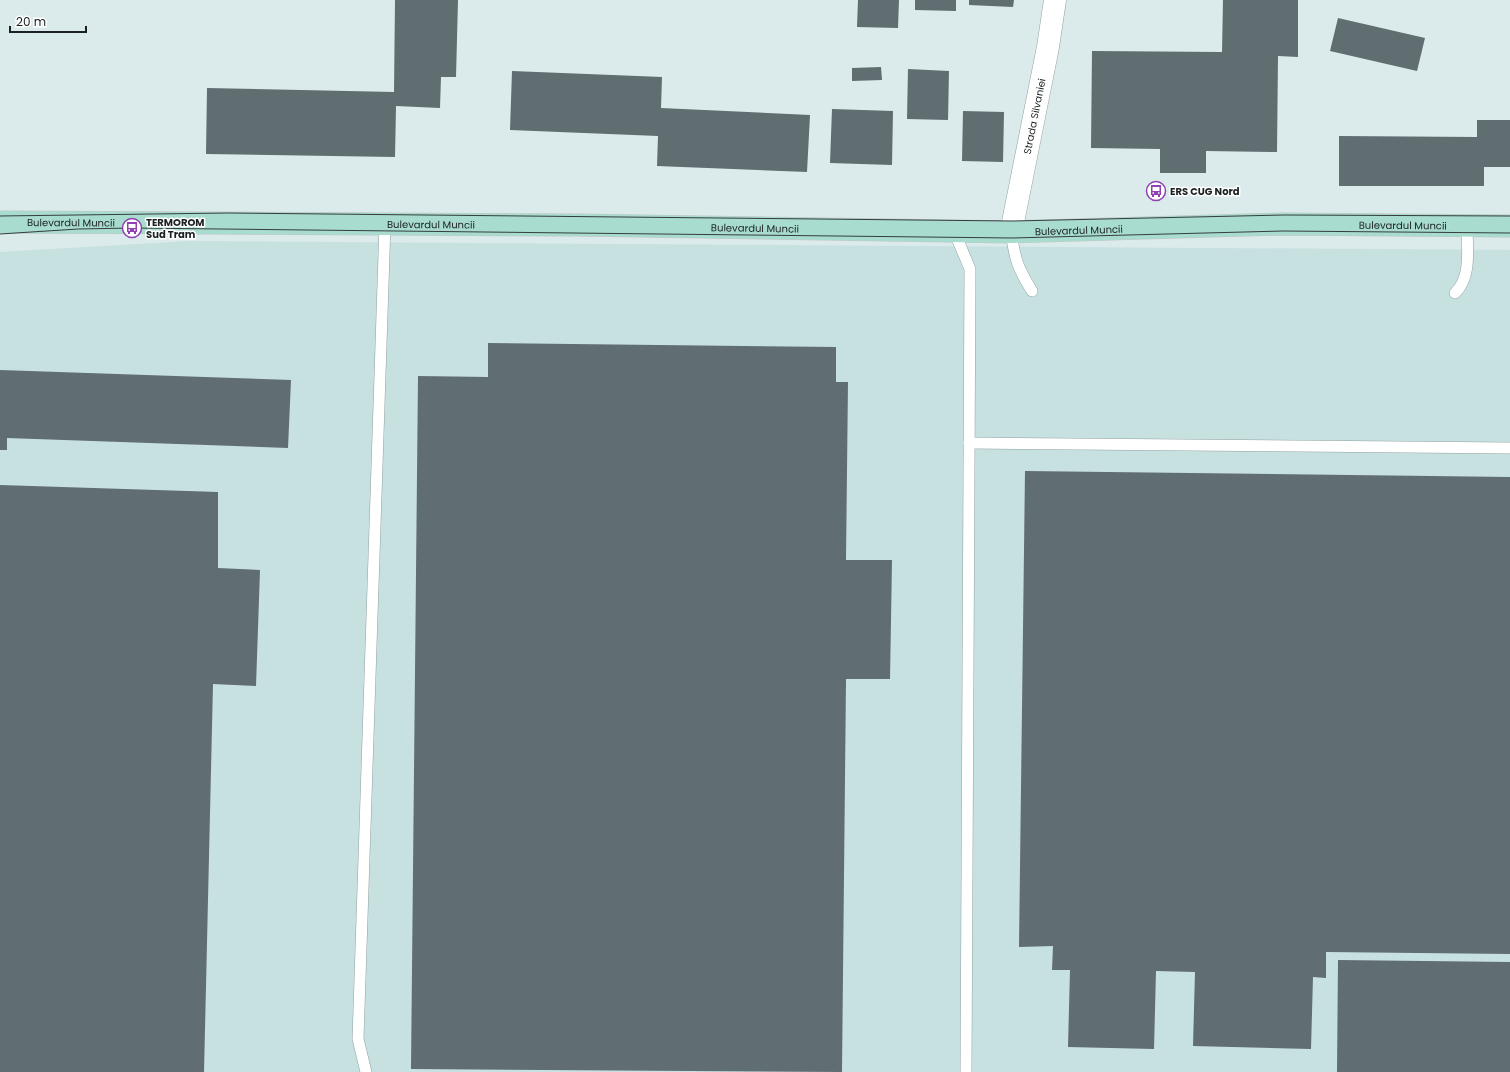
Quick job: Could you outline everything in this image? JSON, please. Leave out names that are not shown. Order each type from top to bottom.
[{"type":"main road","name":"Bulevardul Muncii","points":[[0,222],[385,224],[1011,232],[1289,224],[1510,226]]},
{"type":"street","name":"Strada Silvaniei","points":[[1011,232],[1048,47],[1055,0]]},
{"type":"lane","points":[[366,1072],[358,1039],[385,224]]},
{"type":"lane","points":[[1455,293],[1461,287],[1466,276],[1467,225]]},
{"type":"lane","points":[[954,231],[970,269],[966,1072]]},
{"type":"lane","points":[[1011,232],[1014,259],[1022,277],[1032,291]]},
{"type":"lane","points":[[969,443],[1510,448]]},
{"type":"shaded area","points":[[190,241],[1510,250],[1510,1072],[0,1072],[0,252]]},
{"type":"building","points":[[395,0],[458,0],[456,77],[441,77],[440,108],[396,106],[395,157],[206,154],[207,88],[394,92]]},
{"type":"building","points":[[858,0],[899,0],[898,28],[857,27]]},
{"type":"building","points":[[915,0],[956,0],[956,11],[915,10]]},
{"type":"building","points":[[969,0],[1014,0],[1013,7],[969,5]]},
{"type":"building","points":[[1223,0],[1298,0],[1298,57],[1278,56],[1277,152],[1206,151],[1206,173],[1160,173],[1160,149],[1091,148],[1092,51],[1222,52]]},
{"type":"building","points":[[1338,18],[1425,38],[1417,71],[1330,51]]},
{"type":"building","points":[[881,67],[882,80],[852,81],[852,68]]},
{"type":"building","points":[[908,69],[949,71],[948,120],[907,119]]},
{"type":"building","points":[[512,71],[662,77],[661,108],[810,115],[807,172],[657,166],[658,136],[510,130]]},
{"type":"building","points":[[832,109],[893,111],[892,165],[830,163]]},
{"type":"building","points":[[963,111],[1004,112],[1003,162],[962,161]]},
{"type":"building","points":[[1477,120],[1510,120],[1510,167],[1484,167],[1484,186],[1339,186],[1339,136],[1477,137]]},
{"type":"building","points":[[488,343],[836,347],[836,382],[848,382],[846,560],[892,560],[890,679],[846,679],[842,1072],[411,1069],[418,376],[488,377]]},
{"type":"building","points":[[0,370],[291,380],[288,448],[7,438],[7,450],[0,450]]},
{"type":"building","points":[[1025,471],[1510,477],[1510,954],[1326,952],[1326,978],[1313,977],[1311,1049],[1193,1046],[1195,972],[1156,971],[1154,1049],[1068,1047],[1070,970],[1052,970],[1053,946],[1019,947]]},
{"type":"building","points":[[0,485],[218,492],[218,568],[260,570],[256,686],[213,684],[204,1072],[0,1072]]},
{"type":"building","points":[[1338,960],[1510,962],[1510,1072],[1337,1072]]},
{"type":"tram line","points":[[0,216],[228,213],[1013,221],[1284,215],[1510,216]]},
{"type":"tram line","points":[[0,234],[78,229],[132,228],[1012,238],[1283,231],[1510,233]]},
{"type":"place","name":"ERS CUG Nord","points":[[1156,191]]},
{"type":"place","name":"TERMOROM Sud Tram","points":[[132,228]]}]
